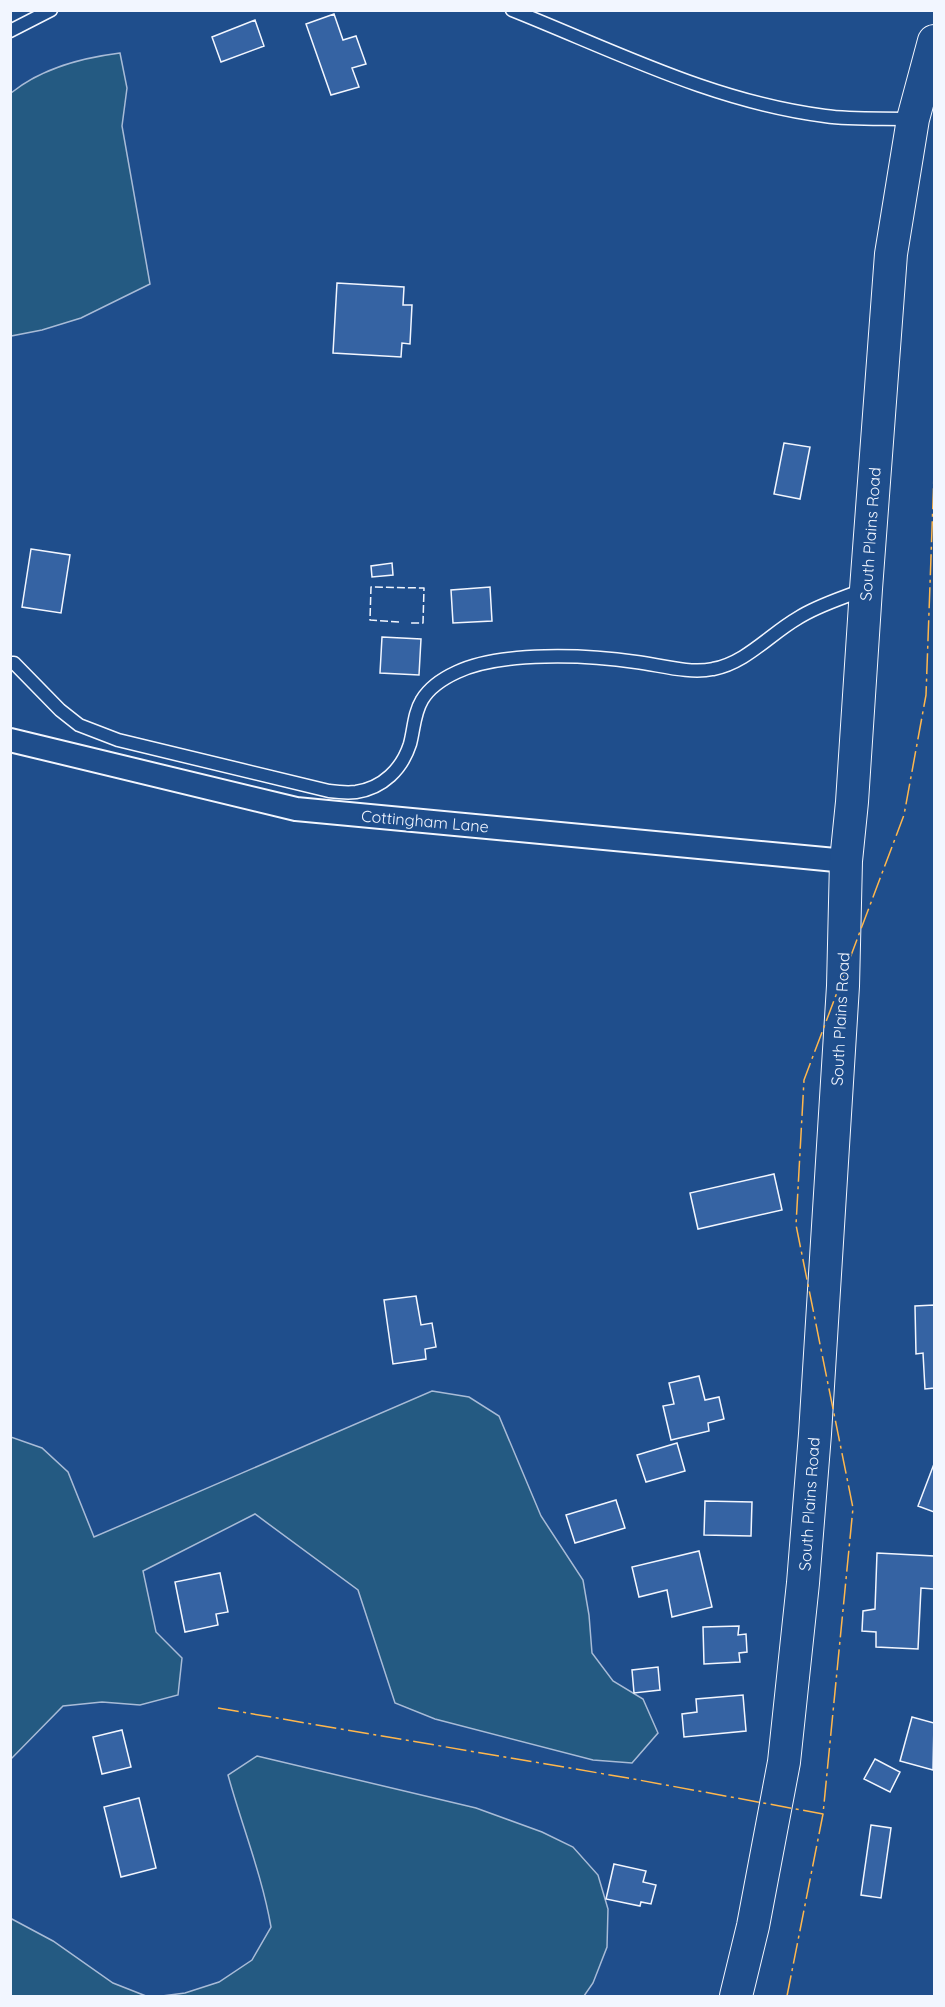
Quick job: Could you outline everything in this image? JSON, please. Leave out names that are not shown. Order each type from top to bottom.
[{"type":"main road","name":"South Plains Road","points":[[736,1996],[753,1926],[784,1762],[803,1583],[815,1434],[841,1020],[846,861],[891,254],[913,119],[934,41]]},
{"type":"street","name":"Cottingham Lane","points":[[10,740],[296,809],[846,861]]},
{"type":"lane","points":[[10,31],[51,10]]},
{"type":"lane","points":[[512,10],[699,87],[748,101],[825,117],[913,119]]},
{"type":"lane","points":[[10,663],[14,663],[60,710],[79,725],[118,740],[328,791],[355,792],[372,788],[393,774],[403,762],[421,701],[435,686],[456,672],[476,665],[528,656],[617,659],[697,671],[712,669],[741,658],[799,616],[866,589]]},
{"type":"shaded area","points":[[120,53],[127,88],[122,126],[150,284],[81,318],[42,330],[11,336],[11,93],[36,77],[62,66]]},
{"type":"shaded area","points":[[432,1391],[469,1397],[499,1416],[541,1516],[583,1580],[592,1653],[613,1681],[643,1699],[658,1733],[632,1763],[593,1760],[435,1719],[395,1703],[358,1590],[255,1514],[143,1571],[156,1632],[182,1658],[178,1695],[140,1705],[102,1702],[63,1706],[11,1759],[11,1437],[42,1448],[68,1472],[94,1537]]},
{"type":"shaded area","points":[[257,1756],[476,1808],[542,1832],[573,1847],[598,1875],[608,1909],[607,1947],[593,1983],[584,1996],[162,1996],[185,1993],[219,1982],[252,1960],[271,1927],[257,1870],[228,1775]]},
{"type":"shaded area","points":[[10,1918],[53,1941],[113,1983],[146,1996],[11,1996]]},
{"type":"building","points":[[334,14],[343,40],[356,36],[366,64],[352,68],[359,87],[331,95],[306,24]]},
{"type":"building","points":[[255,20],[264,46],[221,62],[212,37]]},
{"type":"building","points":[[337,283],[404,287],[403,305],[412,305],[410,344],[402,343],[401,357],[333,353]]},
{"type":"building","points":[[784,443],[810,447],[800,499],[774,494]]},
{"type":"building","points":[[31,549],[70,555],[61,613],[22,607]]},
{"type":"building","points":[[392,563],[393,575],[372,577],[371,566]]},
{"type":"building","points":[[490,587],[492,621],[453,623],[451,590]]},
{"type":"building","points":[[382,637],[421,639],[419,675],[380,673]]},
{"type":"building","points":[[774,1174],[782,1210],[698,1229],[690,1193]]},
{"type":"building","points":[[416,1296],[421,1325],[432,1323],[436,1347],[425,1349],[426,1359],[393,1364],[384,1300]]},
{"type":"building","points":[[934,1305],[934,1388],[925,1389],[923,1353],[916,1354],[915,1306]]},
{"type":"building","points":[[699,1376],[705,1400],[719,1397],[724,1419],[708,1423],[709,1431],[671,1440],[663,1406],[674,1404],[669,1383]]},
{"type":"building","points":[[677,1443],[685,1471],[646,1482],[637,1455]]},
{"type":"building","points":[[934,1464],[934,1512],[918,1506]]},
{"type":"building","points":[[616,1500],[625,1528],[575,1543],[566,1515]]},
{"type":"building","points":[[705,1501],[752,1502],[751,1536],[704,1535]]},
{"type":"building","points":[[699,1551],[712,1607],[672,1617],[667,1590],[639,1597],[632,1567]]},
{"type":"building","points":[[877,1553],[934,1556],[934,1589],[921,1588],[918,1649],[876,1647],[876,1632],[862,1631],[863,1611],[875,1609]]},
{"type":"building","points":[[220,1573],[228,1612],[216,1614],[218,1625],[185,1632],[175,1582]]},
{"type":"building","points":[[739,1626],[738,1635],[746,1634],[747,1652],[739,1653],[740,1662],[704,1664],[703,1627]]},
{"type":"building","points":[[658,1667],[660,1690],[634,1693],[632,1670]]},
{"type":"building","points":[[743,1695],[746,1731],[684,1737],[682,1714],[697,1712],[696,1699]]},
{"type":"building","points":[[912,1717],[934,1723],[933,1770],[900,1761]]},
{"type":"building","points":[[122,1730],[131,1767],[102,1774],[93,1737]]},
{"type":"building","points":[[875,1759],[900,1772],[890,1792],[864,1779]]},
{"type":"building","points":[[139,1798],[156,1868],[121,1877],[104,1807]]},
{"type":"building","points":[[871,1825],[891,1828],[881,1898],[861,1895]]},
{"type":"building","points":[[614,1864],[646,1871],[643,1882],[656,1885],[651,1904],[641,1902],[640,1906],[606,1899]]},
{"type":"fence","points":[[399,622],[370,620],[371,587],[424,588],[423,623],[409,623]]},
{"type":"power","points":[[787,1996],[823,1814],[853,1508],[796,1225],[804,1080],[904,815],[926,695],[934,474]]},
{"type":"power","points":[[218,1708],[628,1778],[823,1814]]}]
